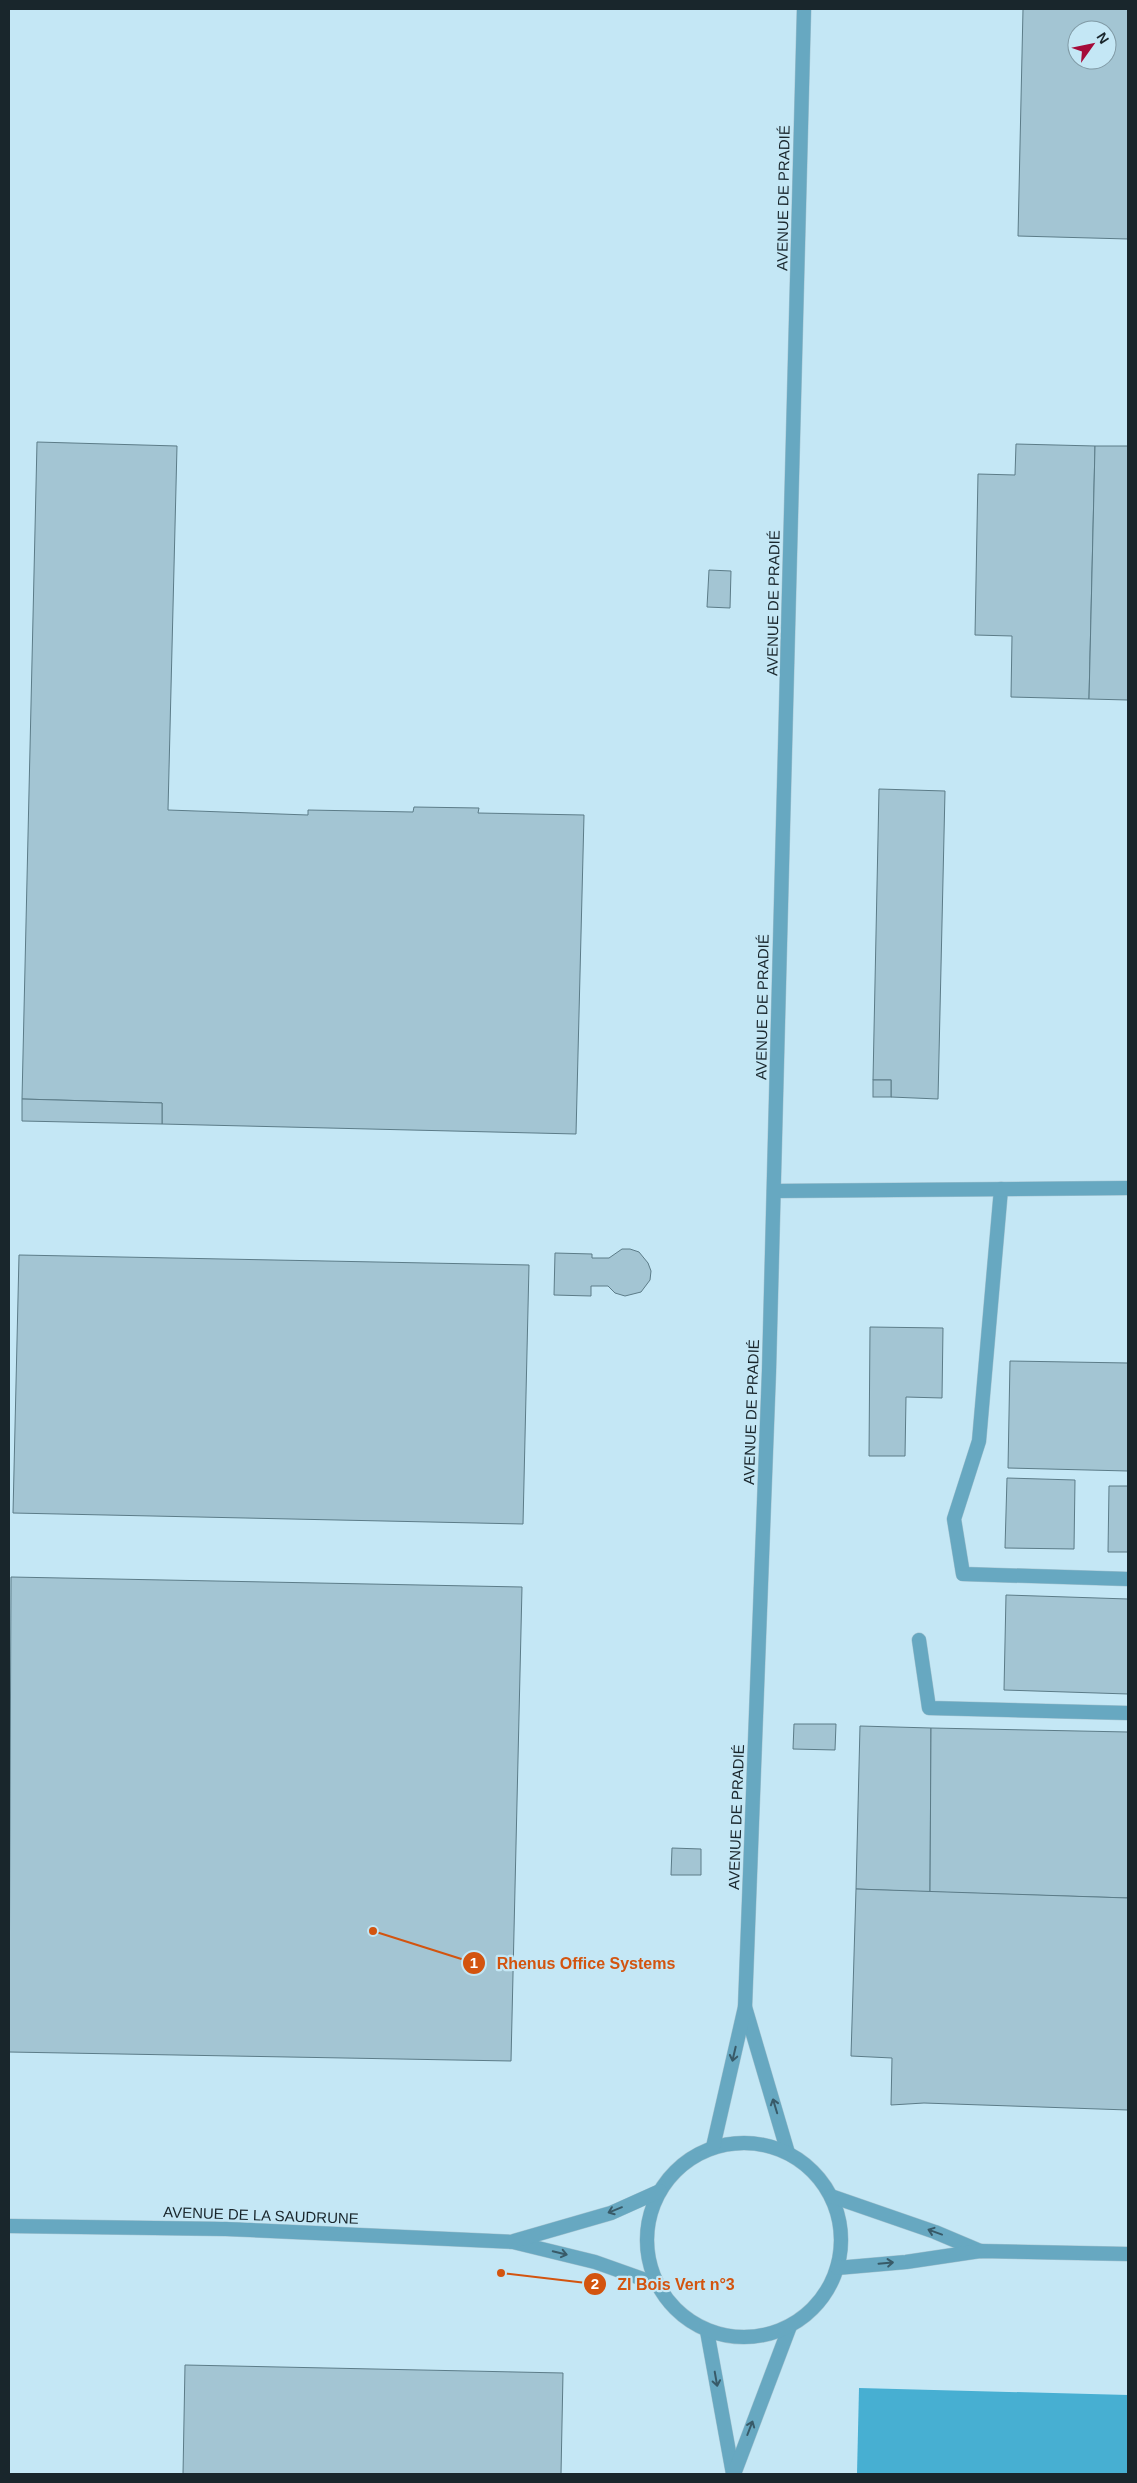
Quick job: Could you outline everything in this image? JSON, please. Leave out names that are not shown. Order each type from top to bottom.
[{"type":"street","name":"AVENUE DE PRADIÉ","points":[[713,2147],[745,2007],[770,1371],[804,9]]},
{"type":"street","points":[[774,1191],[1128,1188]]},
{"type":"street","points":[[1001,1189],[979,1441],[954,1519],[962,1574],[1128,1578]]},
{"type":"street","points":[[919,1640],[929,1708],[1128,1713]]},
{"type":"street","name":"AVENUE DE PRADIÉ","points":[[745,2007],[788,2153]]},
{"type":"street","points":[[738,2142],[764,2145],[788,2153],[813,2171],[831,2196],[839,2219],[841,2244],[837,2268],[827,2291],[810,2311],[790,2326],[763,2336],[735,2337],[707,2331],[687,2319],[670,2304],[657,2284],[647,2253],[648,2221],[660,2191],[673,2172],[692,2157],[713,2147],[738,2142]]},
{"type":"street","name":"AVENUE DE LA SAUDRUNE","points":[[513,2242],[611,2213],[660,2191]]},
{"type":"street","points":[[831,2196],[935,2232],[980,2251]]},
{"type":"street","name":"AVENUE DE LA SAUDRUNE","points":[[9,2226],[226,2229],[513,2242],[595,2262],[657,2284]]},
{"type":"street","points":[[837,2268],[906,2262],[980,2251],[1128,2254]]},
{"type":"street","points":[[733,2474],[790,2326]]},
{"type":"street","points":[[707,2331],[733,2474]]},
{"type":"water","points":[[859,2388],[1128,2395],[1128,2474],[857,2474]]},
{"type":"building","points":[[1023,9],[1128,9],[1128,239],[1018,236]]},
{"type":"building","points":[[37,442],[177,446],[168,810],[308,815],[308,810],[413,812],[414,807],[479,808],[478,813],[584,815],[576,1134],[162,1124],[162,1103],[22,1099]]},
{"type":"building","points":[[1016,444],[1095,446],[1089,699],[1011,697],[1012,636],[975,635],[978,474],[1015,475]]},
{"type":"building","points":[[1095,446],[1128,446],[1128,700],[1089,699]]},
{"type":"building","points":[[709,570],[731,571],[730,608],[707,607]]},
{"type":"building","points":[[879,789],[945,791],[938,1099],[891,1097],[891,1080],[873,1080]]},
{"type":"building","points":[[873,1080],[891,1080],[891,1097],[873,1097]]},
{"type":"building","points":[[22,1099],[162,1103],[162,1124],[22,1121]]},
{"type":"building","points":[[622,1249],[639,1252],[648,1263],[651,1271],[650,1280],[641,1292],[625,1296],[615,1293],[608,1286],[591,1286],[591,1296],[554,1295],[555,1253],[592,1254],[592,1258],[609,1258]]},
{"type":"building","points":[[19,1255],[529,1265],[523,1524],[13,1513]]},
{"type":"building","points":[[870,1327],[943,1328],[942,1398],[906,1397],[905,1456],[869,1456]]},
{"type":"building","points":[[1010,1361],[1128,1363],[1128,1471],[1008,1468]]},
{"type":"building","points":[[1007,1478],[1075,1480],[1074,1549],[1005,1548]]},
{"type":"building","points":[[1109,1486],[1128,1486],[1128,1552],[1108,1552]]},
{"type":"building","points":[[11,1577],[522,1587],[511,2061],[9,2052]]},
{"type":"building","points":[[1006,1595],[1128,1599],[1128,1694],[1004,1690]]},
{"type":"building","points":[[794,1724],[836,1724],[835,1750],[793,1749]]},
{"type":"building","points":[[860,1726],[931,1728],[930,1892],[856,1889]]},
{"type":"building","points":[[931,1728],[1128,1732],[1128,1898],[930,1892]]},
{"type":"building","points":[[672,1848],[701,1849],[701,1875],[671,1875]]},
{"type":"building","points":[[856,1889],[1128,1898],[1128,2110],[924,2103],[891,2105],[892,2058],[851,2056]]},
{"type":"building","points":[[185,2365],[563,2373],[561,2474],[183,2474]]},
{"type":"place","name":"Rhenus Office Systems","points":[[373,1931]]},
{"type":"place","name":"ZI Bois Vert n°3","points":[[501,2273]]}]
